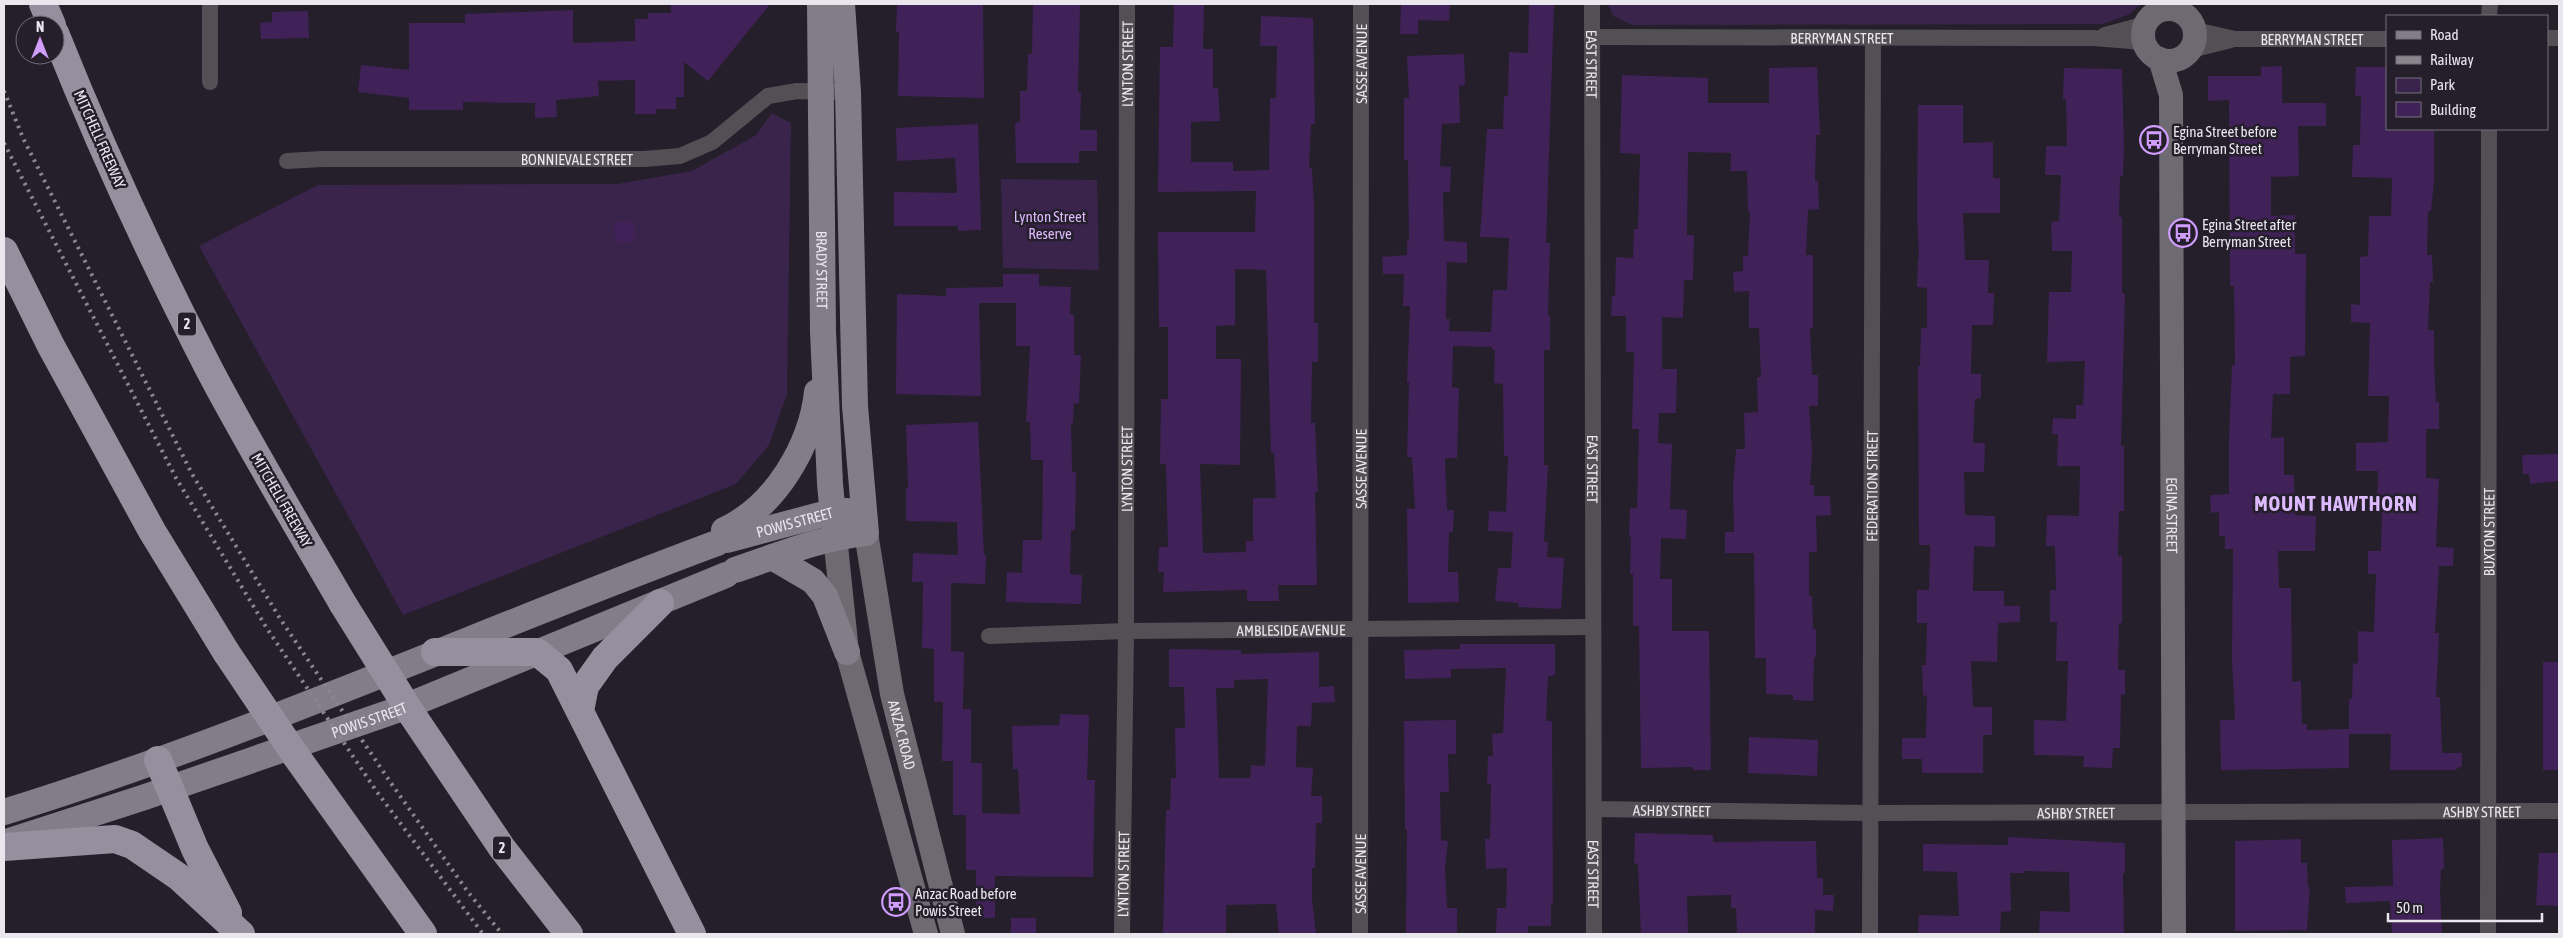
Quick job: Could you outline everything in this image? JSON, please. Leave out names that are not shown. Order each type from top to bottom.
[{"type":"highway","name":"MITCHELL FREEWAY","points":[[65,57],[86,110],[208,366],[262,466],[343,604],[439,758],[502,848],[569,934]]},
{"type":"highway","points":[[4,251],[51,346],[152,531],[226,652],[328,804],[423,934]]},
{"type":"highway","points":[[580,711],[584,686],[605,658],[660,603]]},
{"type":"highway","points":[[435,652],[537,652],[559,670],[692,934]]},
{"type":"highway","points":[[158,760],[195,849],[239,932]]},
{"type":"highway","points":[[4,847],[114,839],[132,845],[179,877],[239,932]]},
{"type":"main road","name":"BRADY STREET","points":[[820,4],[824,356],[833,524]]},
{"type":"main road","name":"BRADY STREET","points":[[842,4],[848,92],[854,406],[865,521]]},
{"type":"main road","points":[[721,537],[757,508],[778,486],[795,461],[815,410],[820,363],[824,356]]},
{"type":"main road","name":"POWIS STREET","points":[[4,812],[158,760],[685,555],[721,537],[865,521]]},
{"type":"main road","name":"POWIS STREET","points":[[4,842],[169,789],[397,710],[660,603],[730,572],[806,544],[833,524]]},
{"type":"main road","points":[[772,558],[812,581],[825,596],[847,652]]},
{"type":"street","points":[[210,4],[210,82]]},
{"type":"street","name":"LYNTON STREET","points":[[1122,934],[1126,631],[1127,4]]},
{"type":"street","name":"SASSE AVENUE","points":[[1360,934],[1361,4]]},
{"type":"street","name":"EAST STREET","points":[[1592,4],[1594,934]]},
{"type":"street","name":"BERRYMAN STREET","points":[[1592,37],[2093,38],[2152,20],[2172,10],[2187,31],[2235,38],[2386,39]]},
{"type":"street","points":[[2152,20],[2147,50],[2160,59]]},
{"type":"street","name":"BERRYMAN STREET","points":[[2160,59],[2177,60],[2187,31]]},
{"type":"street","name":"EGINA STREET","points":[[2174,934],[2171,95],[2187,31]]},
{"type":"street","name":"FEDERATION STREET","points":[[1870,934],[1873,38]]},
{"type":"street","name":"EGINA STREET","points":[[2160,59],[2171,95]]},
{"type":"street","name":"BONNIEVALE STREET","points":[[286,161],[322,159],[644,159],[680,156],[712,142],[768,96],[797,91],[848,92]]},
{"type":"street","name":"BUXTON STREET","points":[[2488,934],[2486,813],[2489,130]]},
{"type":"street","name":"ANZAC ROAD","points":[[865,521],[892,694],[954,934]]},
{"type":"street","name":"ANZAC ROAD","points":[[833,524],[847,652],[926,934]]},
{"type":"street","name":"AMBLESIDE AVENUE","points":[[989,636],[1126,631],[1593,626]]},
{"type":"street","name":"ASHBY STREET","points":[[1594,809],[1870,813],[2174,810],[2486,813],[2559,811]]},
{"type":"green space","points":[[1608,4],[2140,4],[2130,14],[2103,24],[1633,25],[1613,16]]},
{"type":"green space","points":[[772,113],[791,123],[787,394],[769,445],[736,484],[403,615],[199,246],[318,185],[617,184],[692,171],[756,135]]},
{"type":"green space","name":"Lynton Street Reserve","points":[[1001,179],[1097,180],[1099,270],[1003,268]]},
{"type":"building","points":[[671,4],[770,4],[708,81],[684,62],[684,97],[676,97],[676,109],[656,109],[656,114],[635,114],[635,80],[598,81],[599,96],[556,100],[557,117],[535,118],[535,103],[463,102],[463,110],[409,110],[409,98],[358,92],[361,65],[409,70],[409,23],[465,23],[465,14],[573,10],[573,43],[635,41],[635,19],[648,19],[648,13],[671,13]]},
{"type":"building","points":[[897,4],[983,4],[984,98],[898,96],[899,32],[896,32]]},
{"type":"building","points":[[1033,4],[1080,4],[1078,92],[1081,92],[1080,130],[1097,130],[1097,151],[1079,151],[1079,163],[1016,163],[1015,123],[1020,122],[1020,91],[1027,91],[1028,54],[1032,54]]},
{"type":"building","points":[[1174,4],[1204,4],[1203,49],[1213,49],[1213,88],[1218,88],[1220,121],[1191,122],[1191,162],[1233,162],[1233,171],[1269,170],[1270,98],[1276,98],[1277,46],[1260,46],[1261,16],[1313,18],[1315,124],[1311,124],[1309,169],[1312,168],[1314,207],[1314,323],[1318,323],[1318,362],[1312,362],[1311,423],[1315,423],[1318,492],[1315,492],[1317,585],[1278,585],[1279,601],[1247,601],[1247,590],[1163,592],[1164,572],[1158,572],[1159,547],[1168,547],[1166,464],[1160,464],[1161,399],[1168,399],[1168,327],[1159,327],[1158,232],[1255,232],[1256,191],[1158,192],[1160,47],[1173,47]],"holes":[[[1235,269],[1266,270],[1271,453],[1274,453],[1276,498],[1253,498],[1253,541],[1246,541],[1246,552],[1203,553],[1200,464],[1240,465],[1241,359],[1216,359],[1216,326],[1235,325]]]},
{"type":"building","points":[[1401,4],[1450,4],[1449,21],[1418,20],[1418,34],[1400,34]]},
{"type":"building","points":[[1529,4],[1554,4],[1546,243],[1550,243],[1548,316],[1550,316],[1550,350],[1544,350],[1544,465],[1548,465],[1544,542],[1548,542],[1547,557],[1564,558],[1561,609],[1518,607],[1519,603],[1495,601],[1498,568],[1511,568],[1513,532],[1488,531],[1489,511],[1506,512],[1508,456],[1504,456],[1503,384],[1494,383],[1495,350],[1492,350],[1492,347],[1453,346],[1452,387],[1459,388],[1457,458],[1445,458],[1447,510],[1454,510],[1453,532],[1449,532],[1448,572],[1458,572],[1459,602],[1408,603],[1407,508],[1415,509],[1412,457],[1407,457],[1410,306],[1403,306],[1404,274],[1383,274],[1382,257],[1407,255],[1407,241],[1409,241],[1408,160],[1404,160],[1404,98],[1409,98],[1407,56],[1464,54],[1465,85],[1459,86],[1460,123],[1442,124],[1440,166],[1451,167],[1450,192],[1443,192],[1444,241],[1467,242],[1467,263],[1447,262],[1446,319],[1450,319],[1449,331],[1491,332],[1493,290],[1507,290],[1509,238],[1480,237],[1487,129],[1503,129],[1504,96],[1508,96],[1509,52],[1528,53]]},
{"type":"building","points":[[308,11],[309,38],[261,39],[260,23],[272,22],[272,12]]},
{"type":"building","points":[[2282,66],[2282,103],[2326,103],[2326,126],[2298,126],[2299,176],[2271,177],[2271,216],[2295,215],[2295,254],[2306,254],[2305,356],[2290,357],[2290,394],[2273,394],[2271,438],[2284,437],[2284,475],[2294,475],[2295,515],[2316,516],[2315,551],[2278,551],[2279,588],[2291,588],[2292,682],[2301,681],[2302,724],[2307,724],[2307,730],[2349,729],[2349,768],[2221,770],[2220,720],[2235,720],[2232,660],[2233,549],[2225,549],[2225,536],[2219,536],[2219,512],[2211,513],[2210,495],[2229,494],[2232,365],[2235,365],[2234,286],[2230,286],[2229,100],[2208,101],[2208,76],[2261,76],[2261,67]]},
{"type":"building","points":[[1817,67],[1820,135],[1816,135],[1815,181],[1818,181],[1819,209],[1808,210],[1806,255],[1813,255],[1813,328],[1810,328],[1812,375],[1818,375],[1818,406],[1809,406],[1812,452],[1810,485],[1814,485],[1814,496],[1830,496],[1831,515],[1816,516],[1817,552],[1809,552],[1809,596],[1812,596],[1813,629],[1816,629],[1813,701],[1793,700],[1793,695],[1766,694],[1766,658],[1755,658],[1754,553],[1725,553],[1725,532],[1734,532],[1733,488],[1736,449],[1745,449],[1744,413],[1758,412],[1757,377],[1761,377],[1759,328],[1749,328],[1749,291],[1734,292],[1733,272],[1743,271],[1743,256],[1748,256],[1750,212],[1748,212],[1747,171],[1730,171],[1731,153],[1688,152],[1687,235],[1694,235],[1693,280],[1684,280],[1683,318],[1662,317],[1662,369],[1677,369],[1676,413],[1659,413],[1658,443],[1672,444],[1670,509],[1687,510],[1686,539],[1661,538],[1660,579],[1672,579],[1672,631],[1709,631],[1711,770],[1693,770],[1693,767],[1641,768],[1639,626],[1633,626],[1633,574],[1630,574],[1631,537],[1629,537],[1630,508],[1637,508],[1639,429],[1632,429],[1634,352],[1626,352],[1626,316],[1611,316],[1612,296],[1615,296],[1616,257],[1633,258],[1634,229],[1638,229],[1640,154],[1620,153],[1622,75],[1708,78],[1708,103],[1769,103],[1769,68]]},
{"type":"building","points":[[2356,67],[2386,67],[2386,130],[2434,130],[2434,180],[2431,211],[2428,211],[2427,255],[2432,255],[2433,282],[2430,282],[2428,330],[2434,330],[2434,363],[2436,402],[2439,402],[2439,429],[2426,429],[2426,478],[2439,479],[2436,547],[2454,548],[2453,566],[2439,566],[2435,633],[2439,633],[2436,697],[2440,697],[2442,753],[2462,753],[2462,766],[2455,770],[2390,770],[2391,734],[2349,734],[2349,699],[2352,699],[2353,663],[2358,664],[2358,631],[2374,632],[2376,574],[2368,574],[2368,551],[2381,551],[2382,507],[2377,507],[2378,471],[2356,471],[2356,443],[2388,442],[2389,396],[2368,396],[2370,323],[2351,322],[2351,304],[2360,305],[2360,257],[2368,256],[2369,216],[2391,216],[2392,178],[2352,177],[2353,145],[2360,145],[2361,96],[2355,96]]},
{"type":"building","points":[[2064,68],[2122,69],[2124,147],[2123,176],[2120,176],[2119,217],[2122,217],[2122,293],[2125,294],[2121,446],[2124,446],[2124,511],[2119,511],[2118,556],[2122,556],[2122,623],[2119,623],[2118,670],[2125,670],[2125,695],[2121,694],[2120,748],[2113,748],[2112,768],[2083,767],[2084,756],[2034,755],[2034,720],[2066,721],[2068,661],[2056,661],[2057,622],[2050,622],[2050,590],[2056,590],[2055,546],[2046,546],[2047,515],[2079,516],[2080,466],[2057,466],[2058,434],[2052,434],[2053,418],[2076,419],[2076,405],[2083,405],[2085,361],[2047,362],[2049,292],[2071,292],[2072,251],[2052,251],[2051,222],[2059,221],[2061,175],[2045,175],[2046,146],[2067,146],[2066,99],[2063,99]]},
{"type":"building","points":[[1918,105],[1963,105],[1963,143],[1993,142],[1993,178],[2000,178],[2000,213],[1963,213],[1965,260],[1989,260],[1988,293],[1994,293],[1993,325],[1972,325],[1971,374],[1981,374],[1981,398],[1975,399],[1973,443],[1985,443],[1984,472],[1964,472],[1965,515],[1995,516],[1995,547],[1974,546],[1973,591],[2004,591],[2004,606],[2020,606],[2020,622],[1998,623],[1997,662],[1971,661],[1973,707],[1992,707],[1992,735],[1983,735],[1983,773],[1922,773],[1922,759],[1902,759],[1902,738],[1926,738],[1927,695],[1923,696],[1922,665],[1926,665],[1927,623],[1917,623],[1917,590],[1929,590],[1930,545],[1919,545],[1918,366],[1920,366],[1921,328],[1927,328],[1927,288],[1917,287],[1919,258],[1917,214]]},
{"type":"building","points":[[978,124],[981,230],[958,231],[958,226],[894,226],[894,192],[957,193],[955,158],[897,161],[896,128]]},
{"type":"building","points":[[634,221],[635,242],[615,243],[614,222]]},
{"type":"building","points":[[1003,274],[1039,274],[1039,286],[1071,287],[1070,314],[1074,315],[1074,355],[1081,355],[1079,404],[1074,403],[1073,423],[1071,423],[1072,472],[1076,472],[1075,530],[1071,530],[1070,574],[1082,575],[1081,604],[1006,602],[1007,572],[1022,573],[1023,540],[1042,540],[1043,460],[1031,460],[1030,422],[1026,422],[1030,346],[1016,346],[1016,303],[979,303],[981,396],[896,394],[897,294],[946,296],[946,288],[1003,287]]},
{"type":"building","points":[[978,422],[984,555],[986,555],[985,584],[951,583],[951,651],[964,652],[963,709],[971,709],[971,763],[982,763],[982,813],[1020,814],[1018,769],[1013,769],[1012,726],[1059,725],[1060,714],[1089,715],[1087,780],[1095,780],[1093,877],[995,876],[995,918],[976,918],[976,870],[966,870],[966,815],[953,815],[953,761],[942,761],[943,702],[934,702],[934,649],[922,648],[923,582],[912,582],[913,553],[958,555],[957,522],[906,521],[906,488],[908,488],[906,425]]},
{"type":"building","points":[[2559,454],[2559,481],[2530,484],[2529,474],[2523,474],[2522,455]]},
{"type":"building","points":[[1460,644],[1555,644],[1555,675],[1548,676],[1546,721],[1552,721],[1553,903],[1551,903],[1551,926],[1528,926],[1528,934],[1496,934],[1497,908],[1506,908],[1507,868],[1486,869],[1485,839],[1490,839],[1491,784],[1487,784],[1488,756],[1493,756],[1492,734],[1503,733],[1506,668],[1451,669],[1451,678],[1405,679],[1404,650],[1460,649]]},
{"type":"building","points":[[1169,649],[1241,650],[1241,654],[1319,652],[1319,687],[1334,686],[1335,702],[1312,703],[1311,726],[1297,726],[1296,767],[1313,768],[1311,796],[1322,796],[1322,823],[1316,823],[1315,868],[1312,868],[1312,900],[1316,934],[1279,934],[1276,904],[1226,905],[1226,934],[1163,934],[1166,810],[1170,810],[1171,778],[1176,778],[1175,728],[1185,728],[1184,687],[1169,687]],"holes":[[[1268,679],[1265,766],[1251,765],[1250,778],[1219,778],[1216,688],[1234,688],[1234,680]]]},
{"type":"building","points":[[2543,662],[2559,662],[2559,770],[2543,770]]},
{"type":"building","points":[[1456,720],[1456,754],[1448,754],[1449,792],[1440,792],[1441,840],[1448,841],[1445,867],[1447,908],[1457,908],[1457,934],[1406,934],[1407,830],[1405,830],[1404,721]]},
{"type":"building","points":[[1749,737],[1818,740],[1817,776],[1748,773]]},
{"type":"building","points":[[1635,833],[1713,835],[1713,842],[1816,841],[1817,878],[1823,878],[1823,895],[1834,895],[1833,911],[1815,910],[1815,934],[1737,934],[1736,908],[1731,908],[1731,895],[1687,896],[1688,934],[1641,934],[1638,864],[1634,863]]},
{"type":"building","points":[[2008,837],[2125,843],[2125,873],[2123,873],[2124,934],[2039,934],[2040,911],[2070,912],[2069,872],[2024,871],[2024,873],[2010,873],[2011,911],[2001,912],[2000,934],[1918,934],[1919,915],[1959,916],[1957,872],[1923,871],[1923,844],[2008,845]]},
{"type":"building","points":[[2443,838],[2444,869],[2441,869],[2440,891],[2442,934],[2392,934],[2390,901],[2346,903],[2345,887],[2393,886],[2392,840]]},
{"type":"building","points":[[2301,839],[2301,863],[2307,863],[2308,887],[2310,887],[2307,930],[2235,931],[2235,841]]},
{"type":"building","points":[[2539,853],[2559,853],[2559,906],[2536,905]]},
{"type":"building","points":[[1011,918],[1036,918],[1036,934],[1011,934]]},
{"type":"railway","points":[[4,91],[23,138],[192,474],[281,620],[393,786],[468,892],[502,934]]},
{"type":"railway","points":[[4,143],[176,478],[266,627],[377,792],[483,934]]},
{"type":"place","name":"Egina Street before Berryman Street","points":[[2154,140]]},
{"type":"place","name":"Egina Street after Berryman Street","points":[[2183,233]]},
{"type":"place","name":"Anzac Road before Powis Street","points":[[896,902]]},
{"type":"district","name":"MOUNT HAWTHORN","points":[[2336,503]]}]
